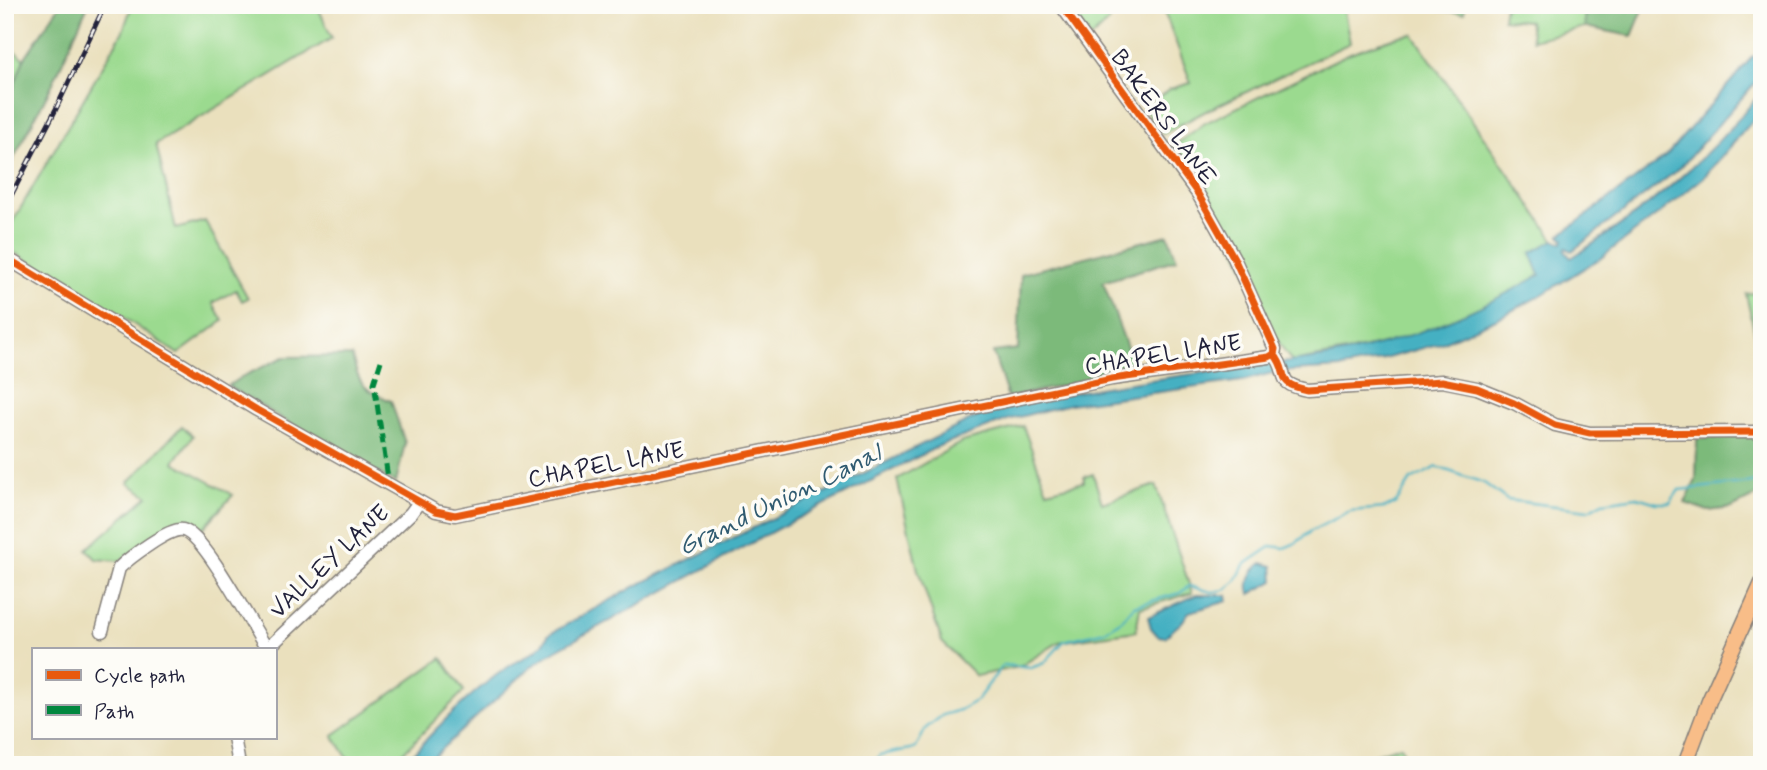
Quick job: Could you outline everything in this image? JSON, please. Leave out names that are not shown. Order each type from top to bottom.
[{"type":"main road","points":[[1685,765],[1709,701],[1762,583]]},
{"type":"street","name":"BAKERS LANE","points":[[1061,5],[1198,194],[1249,289],[1288,385],[1307,390],[1442,381],[1477,388],[1514,403],[1555,425],[1590,433],[1762,432]]},
{"type":"street","name":"CHAPEL LANE","points":[[5,257],[280,423],[436,511],[455,515],[1112,379],[1277,358]]},
{"type":"street","name":"VALLEY LANE","points":[[268,648],[411,513],[419,502]]},
{"type":"street","points":[[102,631],[119,568],[171,532],[182,529],[198,542],[222,575],[266,648]]},
{"type":"street","points":[[234,738],[239,765]]},
{"type":"green space","points":[[60,5],[88,5],[53,83],[5,175],[7,105],[24,59]]},
{"type":"green space","points":[[132,5],[317,5],[332,38],[156,144],[176,229],[205,221],[248,298],[242,301],[236,290],[213,303],[223,321],[178,354],[123,317],[5,247],[5,235],[123,31]]},
{"type":"green space","points":[[1068,5],[1104,5],[1109,21],[1090,39]]},
{"type":"green space","points":[[1162,5],[1343,5],[1350,43],[1163,134],[1144,109],[1170,89],[1191,83]]},
{"type":"green space","points":[[1391,5],[1465,5],[1464,13]]},
{"type":"green space","points":[[1505,5],[1584,5],[1585,27],[1532,40],[1529,21],[1503,19]]},
{"type":"green space","points":[[1584,5],[1645,5],[1632,36],[1585,27]]},
{"type":"green space","points":[[1413,34],[1568,260],[1480,308],[1434,328],[1375,346],[1292,362],[1268,321],[1228,234],[1172,147],[1205,123],[1350,53],[1399,36]]},
{"type":"green space","points":[[5,43],[24,59],[7,105],[5,133]]},
{"type":"green space","points":[[1168,235],[1177,259],[1103,282],[1135,369],[1008,398],[993,352],[1018,349],[1021,274]]},
{"type":"green space","points":[[1762,292],[1762,365],[1746,294]]},
{"type":"green space","points":[[352,356],[357,374],[364,385],[391,401],[405,443],[396,483],[228,386],[284,357]]},
{"type":"green space","points":[[182,426],[193,436],[174,462],[233,495],[198,534],[186,524],[176,524],[119,561],[96,559],[87,549],[148,496],[128,483]]},
{"type":"green space","points":[[1023,426],[1047,491],[1084,482],[1084,477],[1093,474],[1102,503],[1156,485],[1192,593],[1140,608],[1136,631],[1059,642],[1019,667],[976,676],[942,642],[918,570],[897,479],[962,442]]},
{"type":"green space","points":[[1762,436],[1762,493],[1732,508],[1708,511],[1685,503],[1696,480],[1697,439]]},
{"type":"green space","points":[[442,658],[464,691],[391,765],[352,765],[333,735]]},
{"type":"green space","points":[[1400,746],[1411,765],[1343,765]]},
{"type":"water","points":[[1762,52],[1762,75],[1680,168],[1572,251],[1566,248],[1565,251],[1571,258],[1650,203],[1719,140],[1762,91],[1762,110],[1705,176],[1601,258],[1498,318],[1441,343],[1373,362],[1342,368],[1276,372],[1242,381],[1070,404],[1007,420],[941,445],[777,529],[556,650],[532,666],[424,765],[403,765],[468,699],[496,675],[537,649],[548,635],[634,587],[983,414],[1054,396],[1342,354],[1410,335],[1509,292],[1540,275],[1531,253],[1554,240],[1562,243],[1564,239],[1560,235],[1666,156],[1753,56]]},
{"type":"water","points":[[1262,563],[1273,566],[1274,581],[1250,594],[1251,577]]},
{"type":"water","points":[[1196,595],[1227,595],[1228,601],[1189,612],[1165,637],[1158,636],[1151,628],[1148,617]]},
{"type":"waterway","points":[[873,765],[880,755],[916,748],[926,728],[943,715],[960,710],[977,700],[1003,665],[1031,668],[1044,663],[1064,641],[1105,631],[1122,620],[1134,606],[1180,593],[1189,586],[1212,592],[1225,590],[1236,581],[1244,565],[1272,546],[1284,548],[1296,543],[1311,531],[1350,511],[1385,508],[1396,503],[1411,480],[1437,467],[1484,483],[1507,500],[1588,510],[1603,502],[1637,497],[1657,503],[1670,503],[1679,490],[1762,481]]},
{"type":"railway","points":[[5,207],[55,111],[105,5]]},
{"type":"marked path","points":[[381,361],[374,383],[389,485]]},
{"type":"cycle path","points":[[1061,5],[1198,194],[1234,258],[1275,349],[1274,354],[1282,367],[1284,377],[1290,384],[1307,390],[1442,381],[1477,388],[1514,403],[1555,425],[1590,433],[1762,432]]},
{"type":"cycle path","points":[[5,257],[257,410],[436,511],[455,515],[1112,379],[1269,357],[1274,354]]},
{"type":"water label","name":"Grand Union Canal","points":[[779,499]]}]
